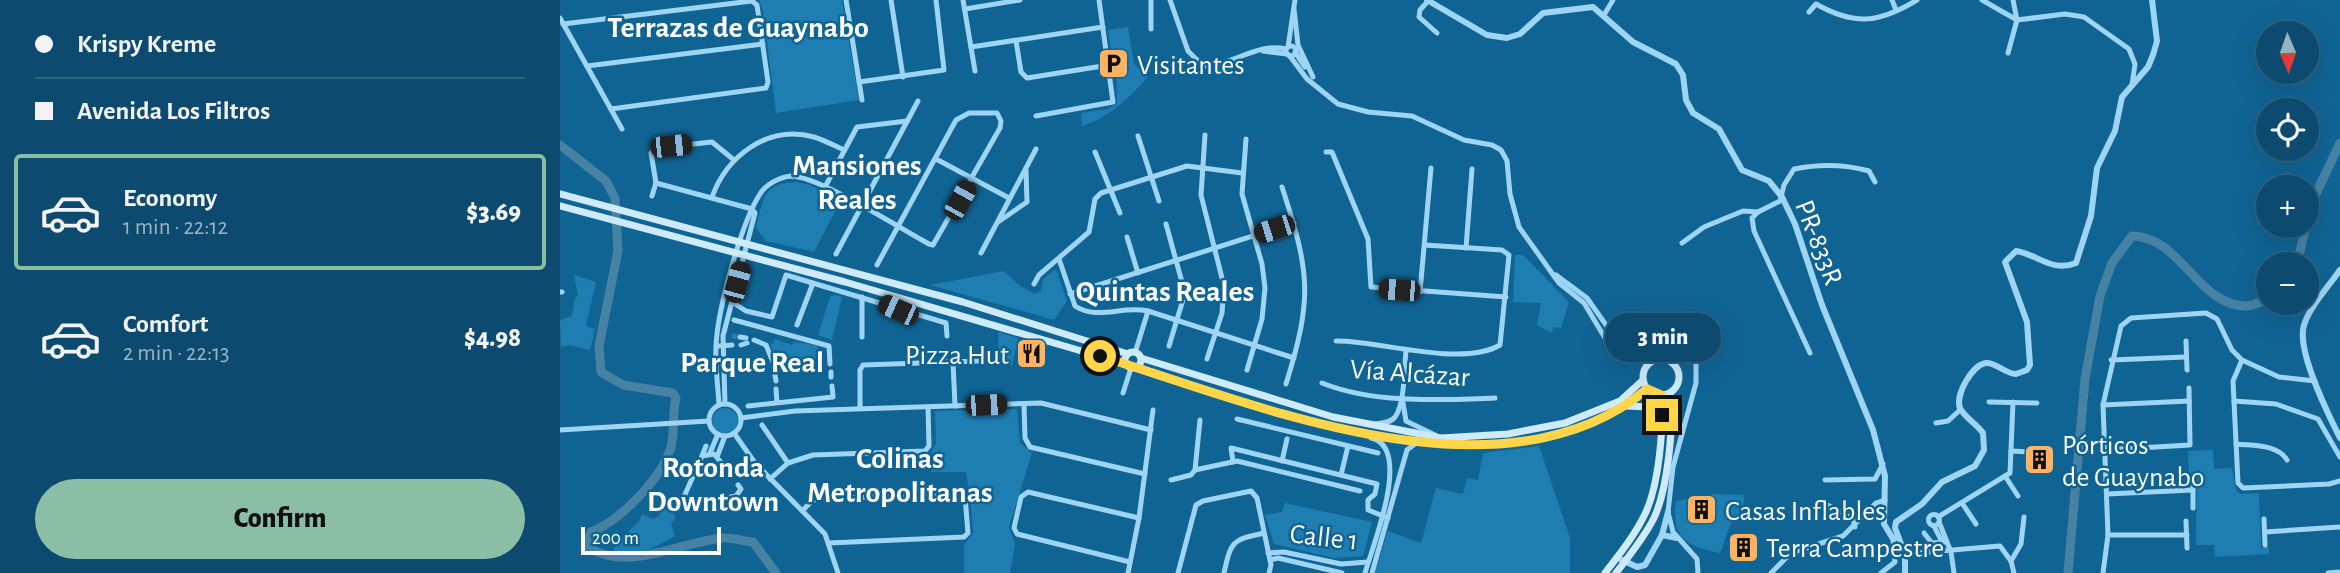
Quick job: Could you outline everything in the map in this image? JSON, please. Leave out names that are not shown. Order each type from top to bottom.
[{"type":"main road","points":[[560,194],[963,302],[1333,417],[1441,438],[1508,434],[1565,423],[1620,401],[1643,380],[1648,365],[1654,361],[1668,361],[1674,365],[1679,377],[1670,393],[1671,424],[1659,502],[1653,520],[1621,560],[1605,573]]},
{"type":"main road","points":[[560,206],[845,282],[1294,416],[1420,443],[1457,447],[1508,443],[1570,430],[1622,407],[1647,389]]},
{"type":"main road","points":[[1131,366],[1135,355]]},
{"type":"main road","points":[[1131,366],[1135,355]]},
{"type":"main road","points":[[1643,380],[1647,389],[1661,395],[1670,393]]},
{"type":"main road","points":[[1616,573],[1648,507],[1662,425],[1661,395]]},
{"type":"main road","points":[[1622,407],[1649,407],[1658,415],[1662,425]]},
{"type":"street","points":[[846,0],[862,100]]},
{"type":"street","points":[[891,0],[903,77]]},
{"type":"street","points":[[859,82],[944,70],[936,0]]},
{"type":"street","points":[[963,0],[975,71]]},
{"type":"street","points":[[965,9],[1020,0]]},
{"type":"street","points":[[1036,116],[1112,103],[1114,97],[1099,0]]},
{"type":"street","points":[[1151,0],[1151,29]]},
{"type":"street","points":[[1170,0],[1188,51],[1197,64],[1221,64],[1270,47],[1295,50]]},
{"type":"street","points":[[1294,0],[1295,50],[1321,90]]},
{"type":"street","points":[[1437,33],[1419,17],[1420,10],[1428,1],[1487,35],[1507,38],[1520,34],[1543,13],[1593,7],[1604,15],[1613,0]]},
{"type":"street","points":[[1892,0],[1896,10]]},
{"type":"street","points":[[1808,12],[1816,4],[1838,15],[1865,20],[1917,0]]},
{"type":"street","points":[[1982,0],[2017,20],[2065,14],[2084,17],[2129,49],[2135,64],[2132,85]]},
{"type":"street","points":[[2008,53],[2017,20],[2013,0]]},
{"type":"street","points":[[1936,423],[1948,421],[1961,410],[1962,393],[1978,365],[1990,362],[2016,374],[2027,370],[2030,365],[2026,322],[2021,302],[2007,275],[2005,262],[2016,251],[2056,266],[2066,267],[2076,263],[2091,216],[2097,168],[2115,131],[2122,97],[2148,67],[2157,41],[2152,0]]},
{"type":"street","points":[[611,108],[768,87],[756,3],[561,21],[622,129]]},
{"type":"street","points":[[1287,51],[1294,9]]},
{"type":"street","name":"PR-833R","points":[[1604,15],[1633,42],[1676,64],[1683,75],[1686,100],[1693,113],[1719,130],[1742,170],[1769,181],[1782,197],[1795,224],[1822,305],[1884,464],[1884,524],[1905,554]]},
{"type":"street","points":[[971,47],[1103,27]]},
{"type":"street","points":[[1295,27],[1298,45],[1313,77]]},
{"type":"street","points":[[1016,41],[1021,72],[1027,78],[1109,65]]},
{"type":"street","points":[[587,66],[763,44]]},
{"type":"street","points":[[1287,51],[1321,90],[1347,108],[1412,116],[1464,140],[1501,150],[1507,161],[1510,194],[1519,227],[1552,273],[1584,303],[1611,348],[1625,350],[1641,336],[1659,331],[1677,334],[1691,342],[1699,360],[1696,383],[1673,467],[1668,512],[1662,535],[1645,565],[1637,567],[1621,560]]},
{"type":"street","points":[[835,254],[918,101]]},
{"type":"street","points":[[752,209],[766,187],[787,177],[801,177],[825,187],[897,227],[933,245],[1002,125],[997,113],[978,112],[958,118],[897,227],[877,265]]},
{"type":"street","points":[[825,187],[860,125],[907,121]]},
{"type":"street","points":[[712,197],[722,176],[734,160],[757,143],[785,135],[815,137],[844,150]]},
{"type":"street","points":[[1205,135],[1201,195],[1224,286],[1224,301],[1207,359]]},
{"type":"street","points":[[1138,136],[1159,201]]},
{"type":"street","points":[[1246,139],[1242,194],[1265,288],[1262,319],[1247,370]]},
{"type":"street","points":[[652,196],[656,183],[651,153],[656,148],[712,142],[734,160]]},
{"type":"street","points":[[981,253],[1036,149]]},
{"type":"street","points":[[1095,152],[1120,213]]},
{"type":"street","points":[[1326,152],[1332,152],[1368,239],[1370,286],[1378,289],[1506,297]]},
{"type":"street","points":[[936,159],[1009,198]]},
{"type":"street","points":[[1034,284],[1039,275],[1089,232],[1095,198],[1111,189],[1181,167],[1242,173]]},
{"type":"street","points":[[1810,353],[1754,231],[1752,218],[1780,201],[1788,176],[1794,169],[1855,167],[1868,171],[1875,182]]},
{"type":"street","points":[[998,222],[1027,202],[1025,168]]},
{"type":"street","points":[[1420,292],[1431,168]]},
{"type":"street","points":[[1466,248],[1472,169]]},
{"type":"street","points":[[656,183],[752,209],[755,213],[740,256],[720,336],[722,405]]},
{"type":"street","points":[[1282,187],[1303,254],[1306,285],[1303,328],[1286,384]]},
{"type":"street","points":[[1682,243],[1704,227],[1743,211],[1758,212]]},
{"type":"street","points":[[1070,294],[1294,223]]},
{"type":"street","points":[[1166,224],[1185,293],[1169,346]]},
{"type":"street","points":[[1127,237],[1138,272]]},
{"type":"street","points":[[1336,341],[1406,352],[1464,352],[1495,348],[1503,339],[1509,255],[1504,250],[1425,245]]},
{"type":"street","points":[[720,336],[732,302],[740,256]]},
{"type":"street","points":[[1059,258],[1075,306],[1088,312],[1102,313],[1127,307],[1148,311],[1294,358]]},
{"type":"street","points":[[2340,270],[2303,328],[2304,343],[2315,381],[2340,438]]},
{"type":"street","points":[[732,302],[746,311],[769,318],[786,275],[946,323],[947,336]]},
{"type":"street","points":[[797,325],[813,283]]},
{"type":"street","points":[[862,297],[862,337]]},
{"type":"street","points":[[1135,355],[1148,311]]},
{"type":"street","points":[[2104,573],[2108,535],[2103,405],[2111,360],[2121,326],[2131,318],[2206,313],[2217,319],[2232,350],[2242,360],[2278,377],[2315,381]]},
{"type":"street","points":[[734,320],[829,346],[830,364]]},
{"type":"street","points":[[771,331],[766,345],[775,367]]},
{"type":"street","points":[[720,336],[732,336]]},
{"type":"street","points":[[2186,341],[2187,370]]},
{"type":"street","points":[[755,342],[766,345]]},
{"type":"street","points":[[719,346],[732,345]]},
{"type":"street","points":[[1372,425],[1395,418],[1402,397],[1406,352]]},
{"type":"street","points":[[2111,360],[2186,357]]},
{"type":"street","points":[[2242,360],[2233,381],[2238,483],[2243,488],[2329,484],[2340,481]]},
{"type":"street","points":[[860,408],[860,370],[863,365],[978,361]]},
{"type":"street","points":[[953,362],[955,406]]},
{"type":"street","points":[[1123,393],[1131,366]]},
{"type":"street","name":"Vía Alcázar","points":[[1322,383],[1367,394],[1495,398]]},
{"type":"street","points":[[748,406],[833,397],[832,386]]},
{"type":"street","points":[[2105,450],[2190,445],[2189,388]]},
{"type":"street","points":[[776,389],[777,402]]},
{"type":"street","points":[[1402,397],[1406,421],[1441,438]]},
{"type":"street","points":[[2103,405],[2189,401]]},
{"type":"street","points":[[2234,401],[2276,404],[2312,417],[2326,429],[2340,457]]},
{"type":"street","points":[[1989,402],[2037,403]]},
{"type":"street","points":[[1954,573],[1951,552],[1937,522],[2010,473],[2013,402]]},
{"type":"street","points":[[741,418],[795,411],[1041,403],[1150,430]]},
{"type":"street","points":[[1024,404],[1025,438],[1030,447],[1145,474]]},
{"type":"street","points":[[709,421],[712,411],[722,405],[737,409],[741,418],[734,433]]},
{"type":"street","points":[[771,479],[788,463],[813,455],[925,451],[929,446],[928,407]]},
{"type":"street","points":[[1128,573],[1139,518],[1153,410]]},
{"type":"street","points":[[1881,573],[1895,562],[1896,522],[1922,504],[1942,482],[1975,466],[1983,455],[1983,432],[1961,410]]},
{"type":"street","points":[[2331,420],[2340,417]]},
{"type":"street","points":[[1237,419],[1378,453]]},
{"type":"street","points":[[1171,480],[1191,475],[1195,470],[1200,420]]},
{"type":"street","points":[[560,430],[709,421]]},
{"type":"street","points":[[709,421],[721,435]]},
{"type":"street","points":[[762,425],[788,463]]},
{"type":"street","points":[[1349,429],[1383,442],[1388,448],[1388,503],[1371,563],[1365,573]]},
{"type":"street","points":[[721,435],[734,433]]},
{"type":"street","points":[[734,433],[754,463],[803,510],[830,542],[838,573]]},
{"type":"street","points":[[714,455],[721,435]]},
{"type":"street","points":[[1282,461],[1287,439]]},
{"type":"street","points":[[1388,503],[1408,447],[1420,443]]},
{"type":"street","points":[[2236,444],[2274,449],[2283,453],[2287,460]]},
{"type":"street","points":[[706,446],[683,499],[684,506],[736,496],[741,491],[738,485]]},
{"type":"street","points":[[1341,475],[1348,446]]},
{"type":"street","points":[[1233,462],[1231,448],[1377,484],[1375,494],[1367,506],[1370,512],[1385,517]]},
{"type":"street","points":[[2011,451],[2031,452]]},
{"type":"street","points":[[702,456],[714,455]]},
{"type":"street","points":[[714,455],[730,473]]},
{"type":"street","points":[[1195,470],[1233,462],[1360,491]]},
{"type":"street","points":[[1825,480],[1875,479],[1884,464]]},
{"type":"street","points":[[1310,479],[1312,468]]},
{"type":"street","points":[[2005,476],[2018,496]]},
{"type":"street","points":[[2193,476],[2193,508]]},
{"type":"street","points":[[2107,494],[2193,489]]},
{"type":"street","points":[[1178,573],[1191,515],[1203,500],[1251,491],[1257,498],[1270,560],[1269,573]]},
{"type":"street","points":[[1130,562],[1017,534],[1014,528],[1025,492],[1139,518]]},
{"type":"street","points":[[1375,494],[1388,503]]},
{"type":"street","points":[[803,510],[812,501],[820,498],[965,496],[968,533],[964,537],[830,542]]},
{"type":"street","points":[[1771,573],[1791,553],[1839,539],[1855,527],[1877,503],[1885,500]]},
{"type":"street","points":[[1822,502],[1853,519],[1855,527]]},
{"type":"street","points":[[1962,503],[1976,524]]},
{"type":"street","points":[[1668,512],[1677,538],[1694,554],[1698,573]]},
{"type":"street","points":[[2011,561],[2021,544],[2024,517]]},
{"type":"street","points":[[2264,519],[2265,545]]},
{"type":"street","points":[[2186,521],[2187,548]]},
{"type":"street","points":[[2265,532],[2340,527]]},
{"type":"street","points":[[1224,573],[1233,543],[1241,538],[1264,533]]},
{"type":"street","points":[[1924,533],[1932,543],[1940,545],[1946,541]]},
{"type":"street","points":[[2108,535],[2187,534]]},
{"type":"street","points":[[1662,535],[1677,538]]},
{"type":"street","points":[[1905,573],[1905,554],[2000,546],[2011,561],[2014,573]]},
{"type":"street","name":"Calle 1","points":[[1268,553],[1284,552],[1341,564],[1371,563]]},
{"type":"street","name":"Calle 1","points":[[1270,560],[1278,558],[1342,573]]},
{"type":"street","points":[[1371,563],[1372,573]]},
{"type":"street","points":[[2328,573],[2340,572]]},
{"type":"shaded area","points":[[759,0],[842,0],[859,100],[776,113],[763,11]]},
{"type":"shaded area","points":[[1128,27],[1134,64],[1148,77],[1110,112],[1082,126],[1081,113],[1108,109],[1117,103],[1116,58],[1112,58],[1108,30]]},
{"type":"shaded area","points":[[785,183],[810,185],[840,202],[814,252],[766,241],[756,228],[763,202],[770,190]]},
{"type":"shaded area","points":[[1515,255],[1523,255],[1569,302],[1561,328],[1554,327],[1551,333],[1537,325],[1541,303],[1513,302]]},
{"type":"shaded area","points":[[1056,269],[1067,301],[1054,320],[930,285],[1004,271],[1020,286],[1035,294],[1041,291],[1043,279]]},
{"type":"shaded area","points":[[574,275],[596,282],[586,326],[595,329],[590,350],[570,345],[561,347],[560,320],[572,316],[575,298],[578,296]]},
{"type":"shaded area","points":[[830,297],[842,297],[832,340],[818,335]]},
{"type":"shaded area","points":[[998,332],[1018,338],[1012,366],[999,362]]},
{"type":"shaded area","points":[[775,339],[792,345],[794,342],[817,345],[821,363],[778,366],[770,343],[773,344]]},
{"type":"shaded area","points":[[725,408],[734,412],[738,421],[734,430],[725,434],[716,430],[712,421],[716,412]]},
{"type":"shaded area","points":[[1017,409],[1020,443],[1032,453],[1009,527],[1015,544],[1010,573],[964,573],[964,545],[973,533],[966,472],[931,472],[931,453],[936,443],[935,411]]},
{"type":"shaded area","points":[[1539,446],[1570,538],[1570,573],[1375,573],[1388,531],[1421,543],[1436,488],[1463,494],[1467,478],[1478,480],[1483,453]]},
{"type":"shaded area","points":[[2213,450],[2214,469],[2232,468],[2236,490],[2241,494],[2259,493],[2261,548],[2269,547],[2269,554],[2215,557],[2214,545],[2196,545],[2197,476],[2189,475],[2188,451]]},
{"type":"shaded area","points":[[1712,494],[1744,495],[1743,514],[1730,525],[1720,553],[1690,543],[1684,539],[1676,524],[1676,501]]},
{"type":"shaded area","points":[[1285,503],[1372,522],[1363,556],[1335,558],[1274,544],[1265,515],[1282,512]]},
{"type":"shaded area","points":[[660,504],[674,509],[675,519],[671,524],[675,536],[637,553],[614,553],[614,545],[638,522],[642,514],[653,519],[660,515]]},
{"type":"waterway","points":[[2319,187],[2340,143]]},
{"type":"waterway","points":[[560,145],[606,181],[615,198],[618,251],[599,346],[601,372],[623,385],[673,393],[676,398],[671,447],[659,472],[627,508],[591,532],[586,546],[601,554],[634,557],[704,541],[732,539],[753,542],[776,573]]},
{"type":"waterway","points":[[2068,573],[2085,379],[2100,296],[2112,263],[2132,236],[2149,239],[2177,258],[2215,295],[2230,303],[2247,306],[2256,303]]},
{"type":"waterway","points":[[2300,252],[2303,238]]},
{"type":"tunnel","points":[[732,336],[740,337]]},
{"type":"place","name":"Visitantes","points":[[1114,64]]},
{"type":"place","name":"Pizza Hut","points":[[1032,354]]},
{"type":"place","name":"Pórticos de Guaynabo","points":[[2039,460]]},
{"type":"place","name":"Casas Inflables","points":[[1702,510]]},
{"type":"place","name":"Terra Campestre","points":[[1743,547]]},
{"type":"district","name":"Terrazas de Guaynabo","points":[[738,27]]},
{"type":"district","name":"Mansiones Reales","points":[[857,182]]},
{"type":"district","name":"Quintas Reales","points":[[1165,291]]},
{"type":"district","name":"Parque Real","points":[[752,362]]},
{"type":"district","name":"Colinas Metropolitanas","points":[[900,475]]},
{"type":"district","name":"Rotonda Downtown","points":[[713,484]]},
{"type":"route","points":[[1100,356],[1131,368],[1137,367],[1312,421],[1440,446],[1488,446],[1535,439],[1570,430],[1622,407],[1647,389],[1661,395],[1662,415]]}]
